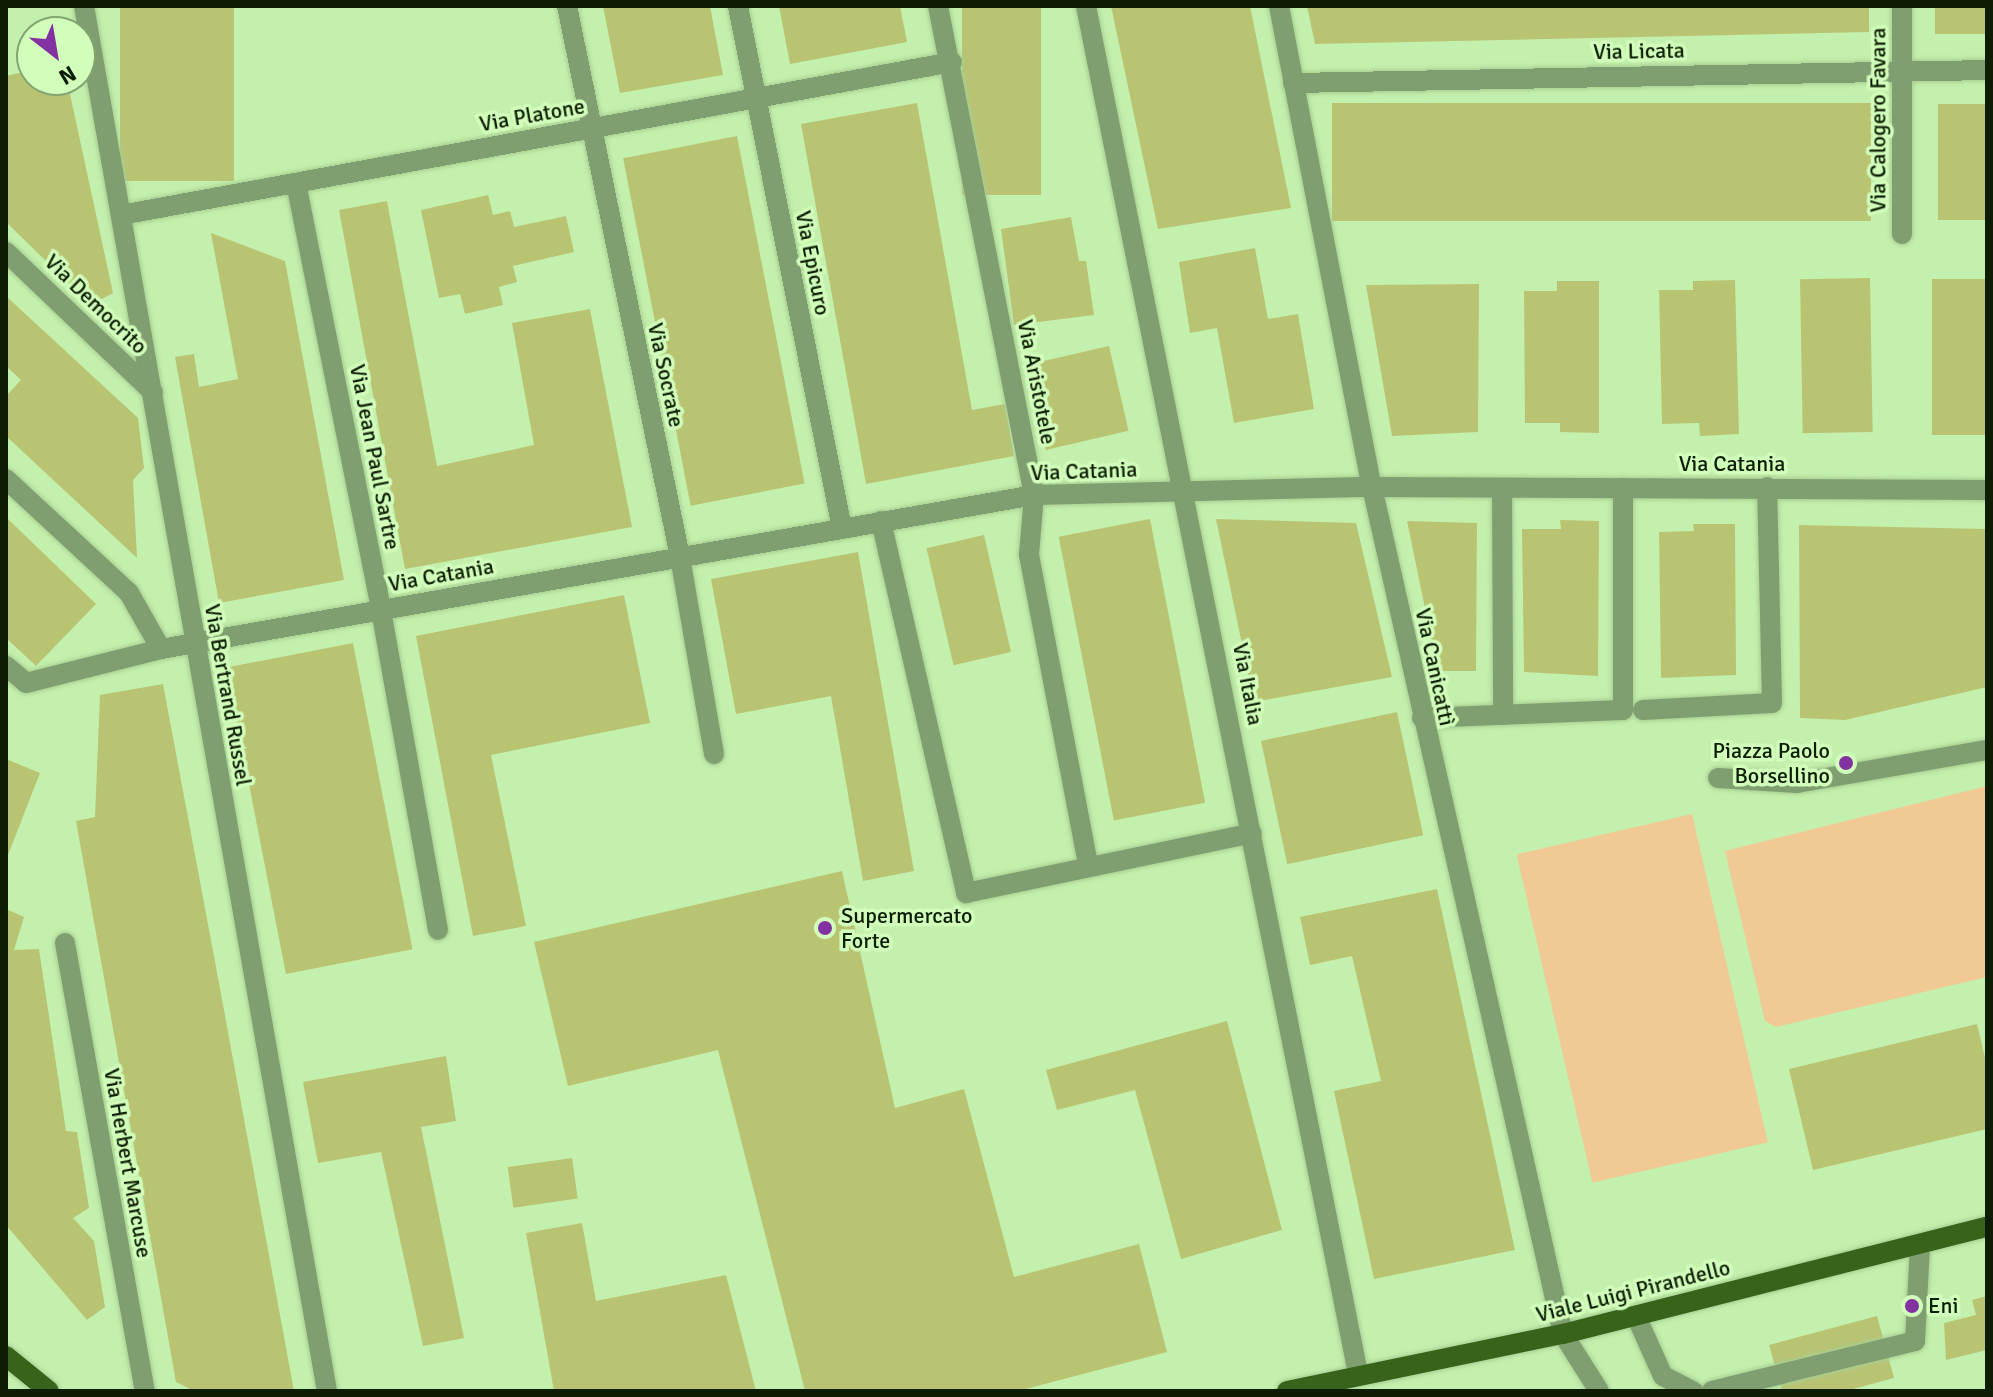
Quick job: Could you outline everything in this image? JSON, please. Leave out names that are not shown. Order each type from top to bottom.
[{"type":"main road","name":"Viale Luigi Pirandello","points":[[1287,1391],[1358,1373],[1563,1334],[1987,1227]]},
{"type":"main road","points":[[6,1356],[49,1391]]},
{"type":"street","name":"Via Bertrand Russel","points":[[84,6],[327,1391]]},
{"type":"street","name":"Via Socrate","points":[[567,6],[680,557],[714,754]]},
{"type":"street","name":"Via Epicuro","points":[[738,6],[842,529]]},
{"type":"street","name":"Via Aristotele","points":[[938,6],[952,62],[1034,495],[1029,555],[1088,864]]},
{"type":"street","name":"Via Italia","points":[[1086,6],[1186,493],[1358,1373]]},
{"type":"street","name":"Via Canicattì","points":[[1279,6],[1372,487],[1563,1334],[1599,1391]]},
{"type":"street","name":"Via Calogero Favara","points":[[1902,6],[1902,234]]},
{"type":"street","name":"Via Platone","points":[[121,215],[952,62]]},
{"type":"street","name":"Via Licata","points":[[1293,83],[1903,69],[1987,70]]},
{"type":"street","name":"Via Jean Paul Sartre","points":[[296,183],[381,610],[438,930]]},
{"type":"street","name":"Via Democrito","points":[[6,252],[153,392]]},
{"type":"street","points":[[6,479],[129,593],[161,649]]},
{"type":"street","name":"Via Catania","points":[[6,666],[26,683],[161,649],[1034,495],[1372,487],[1987,490]]},
{"type":"street","points":[[1643,710],[1772,703],[1767,487]]},
{"type":"street","points":[[1502,488],[1503,715]]},
{"type":"street","points":[[1422,718],[1623,710],[1623,488]]},
{"type":"street","points":[[881,521],[966,893],[1088,864],[1252,833]]},
{"type":"street","points":[[1718,778],[1797,783],[1987,750]]},
{"type":"street","name":"Via Herbert Marcuse","points":[[65,943],[145,1391]]},
{"type":"street","points":[[1712,1391],[1915,1341],[1920,1244]]},
{"type":"street","points":[[1636,1316],[1663,1376],[1693,1391]]},
{"type":"shaded area","points":[[1987,786],[1987,977],[1776,1027],[1765,1021],[1725,851]]},
{"type":"shaded area","points":[[1692,814],[1768,1142],[1592,1183],[1517,854]]},
{"type":"building","points":[[120,6],[234,6],[234,181],[120,181]]},
{"type":"building","points":[[603,6],[710,6],[723,75],[620,93]]},
{"type":"building","points":[[779,6],[900,6],[907,42],[790,64]]},
{"type":"building","points":[[962,6],[1041,6],[1041,195],[962,195]]},
{"type":"building","points":[[1111,6],[1250,6],[1291,208],[1158,229]]},
{"type":"building","points":[[1307,6],[1869,6],[1869,32],[1315,44]]},
{"type":"building","points":[[1935,6],[1987,6],[1987,34],[1935,34]]},
{"type":"building","points":[[16,74],[16,96],[70,96],[113,293],[91,305],[6,222],[6,76]]},
{"type":"building","points":[[917,103],[972,410],[1005,404],[1014,456],[866,484],[801,124]]},
{"type":"building","points":[[1332,103],[1871,103],[1871,221],[1332,221]]},
{"type":"building","points":[[1938,104],[1987,104],[1987,220],[1938,220]]},
{"type":"building","points":[[737,136],[805,483],[691,506],[623,158]]},
{"type":"building","points":[[488,195],[493,215],[510,211],[514,227],[566,216],[574,252],[513,266],[517,282],[499,287],[503,305],[465,314],[460,294],[439,298],[421,210]]},
{"type":"building","points":[[387,201],[437,466],[534,445],[512,323],[590,309],[632,527],[405,569],[339,210]]},
{"type":"building","points":[[1071,217],[1079,261],[1086,261],[1094,315],[1014,325],[1001,229]]},
{"type":"building","points":[[211,233],[285,261],[344,580],[219,603],[175,357],[194,354],[199,387],[238,379]]},
{"type":"building","points":[[1255,248],[1268,319],[1298,314],[1314,409],[1234,423],[1217,328],[1190,333],[1179,262]]},
{"type":"building","points":[[1870,278],[1873,432],[1803,433],[1800,279]]},
{"type":"building","points":[[1932,279],[1987,279],[1987,435],[1932,435]]},
{"type":"building","points":[[1735,280],[1739,434],[1700,436],[1699,423],[1662,424],[1659,290],[1693,290],[1693,281]]},
{"type":"building","points":[[1557,281],[1599,281],[1599,433],[1560,432],[1560,423],[1525,423],[1524,291],[1557,291]]},
{"type":"building","points":[[1479,284],[1478,432],[1392,436],[1366,285]]},
{"type":"building","points":[[6,296],[138,418],[144,468],[133,480],[137,558],[6,436],[6,396],[21,380],[6,366]]},
{"type":"building","points":[[1109,346],[1129,431],[1046,450],[1026,365]]},
{"type":"building","points":[[8,519],[96,604],[36,666],[6,638]]},
{"type":"building","points":[[1150,519],[1205,803],[1114,820],[1059,537]]},
{"type":"building","points":[[1216,519],[1356,523],[1392,677],[1254,702]]},
{"type":"building","points":[[1560,520],[1599,521],[1598,676],[1524,672],[1522,529],[1561,529]]},
{"type":"building","points":[[1407,521],[1477,523],[1476,671],[1438,671]]},
{"type":"building","points":[[1693,524],[1735,524],[1736,675],[1661,678],[1659,532],[1694,531]]},
{"type":"building","points":[[1799,525],[1987,529],[1987,687],[1845,720],[1800,718]]},
{"type":"building","points":[[984,535],[1011,652],[954,665],[927,548]]},
{"type":"building","points":[[858,552],[914,871],[863,881],[831,696],[736,714],[711,579]]},
{"type":"building","points":[[624,595],[650,723],[491,755],[526,926],[473,936],[416,636]]},
{"type":"building","points":[[353,643],[413,949],[286,974],[226,668]]},
{"type":"building","points":[[163,684],[294,1391],[194,1391],[176,1382],[76,821],[95,817],[100,695]]},
{"type":"building","points":[[1397,712],[1423,835],[1287,864],[1261,741]]},
{"type":"building","points":[[6,759],[40,773],[6,860]]},
{"type":"building","points":[[842,871],[895,1108],[964,1089],[1014,1277],[1139,1244],[1167,1352],[1018,1391],[805,1391],[718,1050],[568,1086],[534,942]]},
{"type":"building","points":[[1437,889],[1515,1250],[1374,1279],[1334,1091],[1381,1081],[1352,956],[1310,965],[1300,917]]},
{"type":"building","points":[[6,909],[24,917],[14,950],[39,949],[66,1131],[77,1132],[89,1208],[73,1218],[94,1241],[105,1307],[87,1320],[6,1225]]},
{"type":"building","points":[[1227,1021],[1282,1230],[1181,1259],[1135,1090],[1057,1110],[1046,1070]]},
{"type":"building","points":[[1977,1024],[1987,1066],[1987,1129],[1813,1170],[1789,1069]]},
{"type":"building","points":[[446,1056],[456,1121],[421,1127],[464,1338],[423,1346],[381,1152],[318,1163],[303,1082]]},
{"type":"building","points":[[572,1158],[578,1199],[513,1208],[508,1167]]},
{"type":"building","points":[[582,1223],[596,1301],[726,1275],[756,1391],[554,1391],[526,1233]]},
{"type":"building","points":[[1987,1296],[1987,1350],[1946,1360],[1944,1323],[1976,1315],[1972,1300]]},
{"type":"building","points":[[1877,1316],[1894,1378],[1846,1391],[1782,1391],[1769,1345]]},
{"type":"place","name":"Piazza Paolo Borsellino","points":[[1846,763]]},
{"type":"place","name":"Supermercato Forte","points":[[825,928]]},
{"type":"place","name":"Eni","points":[[1912,1306]]}]
